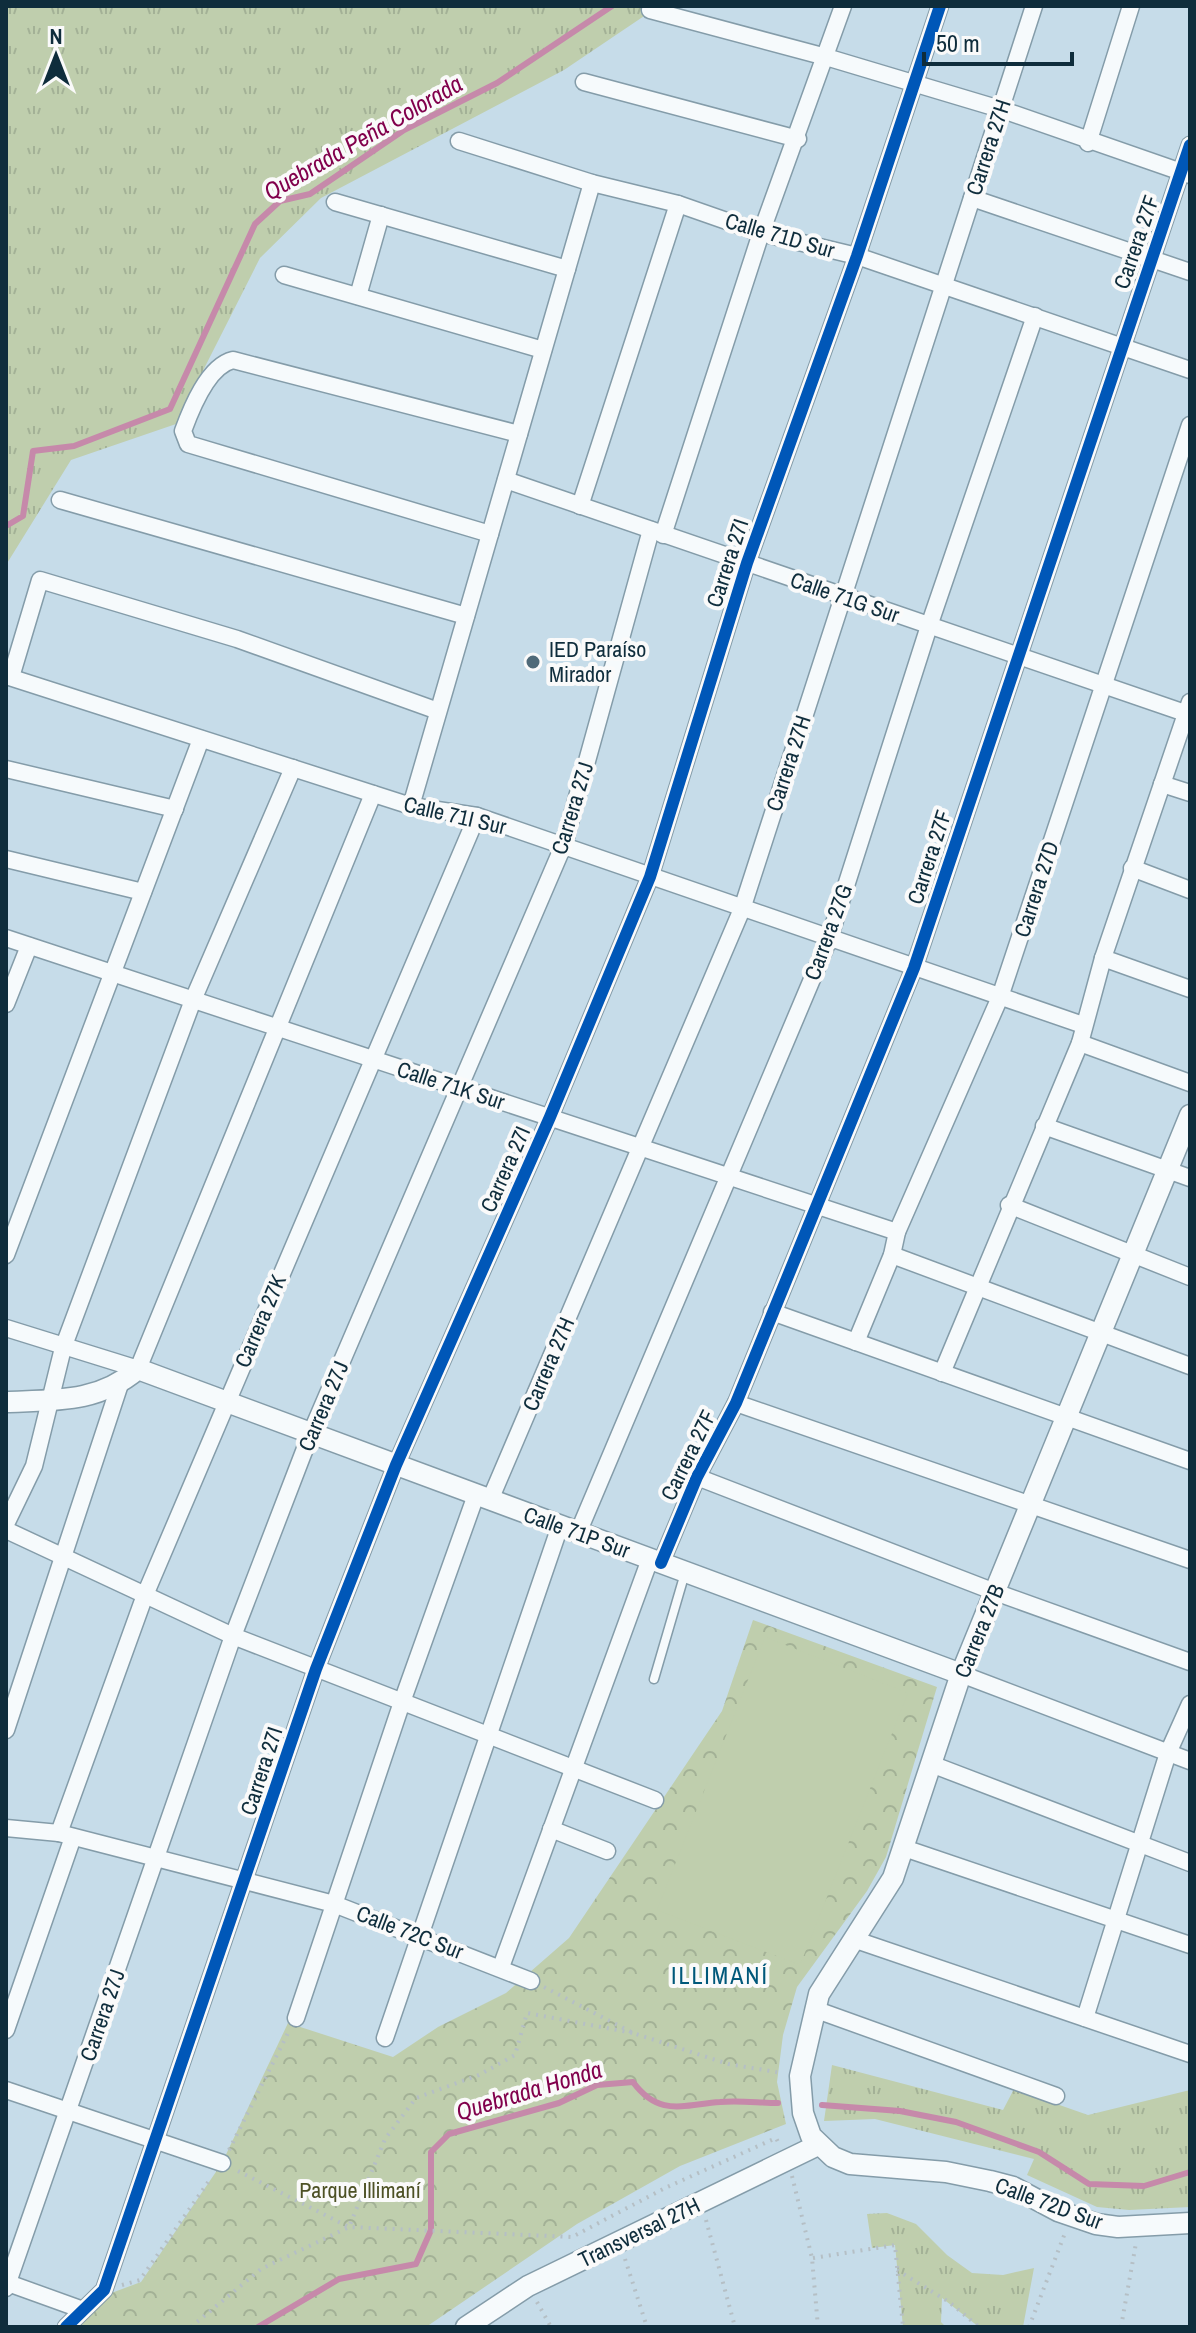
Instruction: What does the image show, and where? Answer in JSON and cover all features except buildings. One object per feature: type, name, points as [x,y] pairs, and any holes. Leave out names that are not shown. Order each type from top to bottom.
[{"type":"street","name":"Carrera 27J","points":[[7,2286],[233,1636],[311,1433],[462,1088],[564,844],[657,532],[843,6]]},
{"type":"street","name":"Carrera 27I","points":[[66,2327],[104,2290],[316,1669],[396,1465],[550,1117],[650,877],[747,563],[857,256],[940,6]]},
{"type":"street","name":"Carrera 27H","points":[[296,2018],[402,1702],[483,1497],[742,909],[841,595],[1034,6]]},
{"type":"street","points":[[1088,143],[1131,6]]},
{"type":"street","points":[[650,10],[826,57],[1000,109],[1088,143],[1186,174]]},
{"type":"street","points":[[584,82],[798,139]]},
{"type":"street","name":"Calle 71D Sur","points":[[459,141],[592,183],[678,204],[761,233],[857,256],[1190,370]]},
{"type":"street","name":"Carrera 27F","points":[[501,1967],[573,1768],[656,1561],[736,1403],[814,1205],[914,968],[1150,259],[1186,174],[1190,145]]},
{"type":"street","points":[[411,806],[592,183]]},
{"type":"street","points":[[972,198],[1190,272]]},
{"type":"street","points":[[335,202],[567,269]]},
{"type":"street","points":[[580,506],[678,204]]},
{"type":"street","points":[[358,296],[381,215]]},
{"type":"street","points":[[284,275],[543,350]]},
{"type":"street","name":"Carrera 27G","points":[[385,2038],[487,1735],[569,1529],[829,939],[929,626],[1035,316]]},
{"type":"street","points":[[490,534],[188,444],[183,431],[196,401],[222,365],[233,360],[519,434]]},
{"type":"street","name":"Carrera 27D","points":[[856,1342],[892,1255],[897,1232],[1000,997],[1190,425]]},
{"type":"street","name":"Calle 71G Sur","points":[[506,480],[1016,657],[1188,708]]},
{"type":"street","points":[[60,500],[466,616]]},
{"type":"street","points":[[8,676],[40,580],[237,639],[438,711]]},
{"type":"street","name":"Calle 71I Sur","points":[[8,676],[411,806],[477,816],[564,844],[650,877],[1083,1025]]},
{"type":"street","points":[[942,1373],[1009,1205],[1080,1043],[1132,868],[1188,708]]},
{"type":"street","points":[[6,1255],[115,974],[201,739]]},
{"type":"street","points":[[293,768],[193,1000],[63,1348],[34,1466],[6,1527],[233,1636],[655,1800]]},
{"type":"street","points":[[6,769],[175,809]]},
{"type":"street","points":[[1162,784],[1190,793]]},
{"type":"street","points":[[6,1402],[96,1395],[120,1384],[138,1369],[373,794]]},
{"type":"street","name":"Carrera 27K","points":[[6,2030],[145,1595],[371,1058],[477,816]]},
{"type":"street","points":[[6,859],[143,892]]},
{"type":"street","points":[[1132,868],[1190,890]]},
{"type":"street","name":"Calle 71K Sur","points":[[6,938],[897,1232]]},
{"type":"street","points":[[6,1004],[29,946]]},
{"type":"street","points":[[1103,958],[1190,989]]},
{"type":"street","points":[[1080,1043],[1190,1083]]},
{"type":"street","name":"Carrera 27B","points":[[818,2145],[803,2113],[800,2076],[814,2009],[829,1974],[886,1893],[904,1848],[961,1674],[1190,1115]]},
{"type":"street","points":[[1044,1126],[1190,1178]]},
{"type":"street","points":[[1009,1205],[1190,1277]]},
{"type":"street","points":[[892,1255],[1190,1366]]},
{"type":"street","points":[[772,1312],[1190,1461]]},
{"type":"street","name":"Calle 71P Sur","points":[[6,1328],[138,1369],[1190,1761]]},
{"type":"street","points":[[6,1730],[120,1384]]},
{"type":"street","points":[[736,1403],[1190,1560]]},
{"type":"street","points":[[697,1477],[995,1592],[1190,1662]]},
{"type":"street","points":[[1085,2018],[1168,1753],[1190,1704]]},
{"type":"street","points":[[931,1764],[1190,1863]]},
{"type":"street","name":"Calle 72C Sur","points":[[6,1828],[66,1835],[334,1904],[531,1981]]},
{"type":"street","points":[[551,1829],[607,1851]]},
{"type":"street","points":[[904,1848],[1190,1945]]},
{"type":"street","points":[[853,1939],[1190,2054]]},
{"type":"street","points":[[814,2009],[1056,2096]]},
{"type":"street","points":[[6,2090],[222,2163]]},
{"type":"street","name":"Transversal 27H","points":[[466,2327],[528,2286],[818,2145]]},
{"type":"street","name":"Calle 72D Sur","points":[[818,2145],[850,2164],[946,2172],[1013,2187],[1072,2216],[1096,2224],[1138,2227],[1190,2223]]},
{"type":"street","points":[[7,2286],[83,2310]]},
{"type":"lane","points":[[654,1679],[685,1572]]},
{"type":"path","points":[[531,1981],[633,2033]]},
{"type":"path","points":[[191,2327],[261,2269],[349,2227],[385,2139],[416,2098],[479,2075],[515,2055],[527,2013],[633,2033],[728,2064],[800,2076]]},
{"type":"path","points":[[222,2163],[349,2227],[572,2237],[665,2188],[776,2138],[789,2160],[812,2258],[818,2327]]},
{"type":"path","points":[[701,2202],[735,2327]]},
{"type":"path","points":[[1029,2327],[1072,2216]]},
{"type":"path","points":[[1121,2327],[1138,2227]]},
{"type":"path","points":[[619,2242],[647,2327]]},
{"type":"path","points":[[812,2258],[895,2245],[903,2327]]},
{"type":"path","points":[[897,2270],[949,2302],[979,2327]]},
{"type":"path","points":[[528,2286],[551,2327]]},
{"type":"green space","points":[[6,6],[659,6],[564,70],[321,198],[260,258],[176,424],[71,460],[6,565]]},
{"type":"green space","name":"Parque Illimaní","points":[[753,1620],[937,1687],[886,1857],[867,1891],[797,1987],[783,2035],[777,2082],[786,2124],[680,2166],[577,2224],[426,2327],[72,2327],[106,2295],[141,2282],[222,2163],[288,2023],[393,2057],[438,2027],[506,1993],[569,1938],[722,1711]]},
{"type":"green space","points":[[765,1637],[908,1693],[800,1965],[657,1910]]},
{"type":"green space","points":[[832,2065],[1003,2110],[1014,2089],[1088,2115],[1190,2090],[1190,2207],[1129,2210],[1097,2207],[1027,2175],[1034,2159],[875,2119],[824,2121]]},
{"type":"green space","points":[[887,2213],[916,2224],[947,2255],[972,2273],[1003,2275],[1034,2268],[1023,2327],[979,2327],[942,2298],[941,2322],[946,2327],[903,2327],[895,2245],[872,2248],[867,2214]]},
{"type":"waterway","name":"Quebrada Peña Colorada","points":[[6,526],[23,516],[33,451],[74,446],[170,409],[255,224],[280,201],[310,194],[404,130],[497,83],[612,6]]},
{"type":"waterway","name":"Quebrada Honda","points":[[258,2327],[339,2279],[416,2264],[431,2230],[431,2152],[449,2134],[559,2103],[597,2085],[633,2082],[652,2100],[672,2106],[727,2101],[778,2103]]},
{"type":"waterway","name":"Quebrada Honda","points":[[822,2105],[900,2111],[956,2122],[1039,2152],[1089,2184],[1144,2186],[1190,2172]]},
{"type":"cycle path","points":[[66,2327],[104,2290],[316,1669],[396,1465],[550,1117],[650,877],[747,563],[857,256],[940,6]]},
{"type":"cycle path","points":[[661,1563],[697,1477],[736,1403],[914,968],[1190,145]]},
{"type":"place","name":"IED Paraíso Mirador","points":[[533,662]]},
{"type":"district","name":"ILLIMANÍ","points":[[720,1976]]}]
